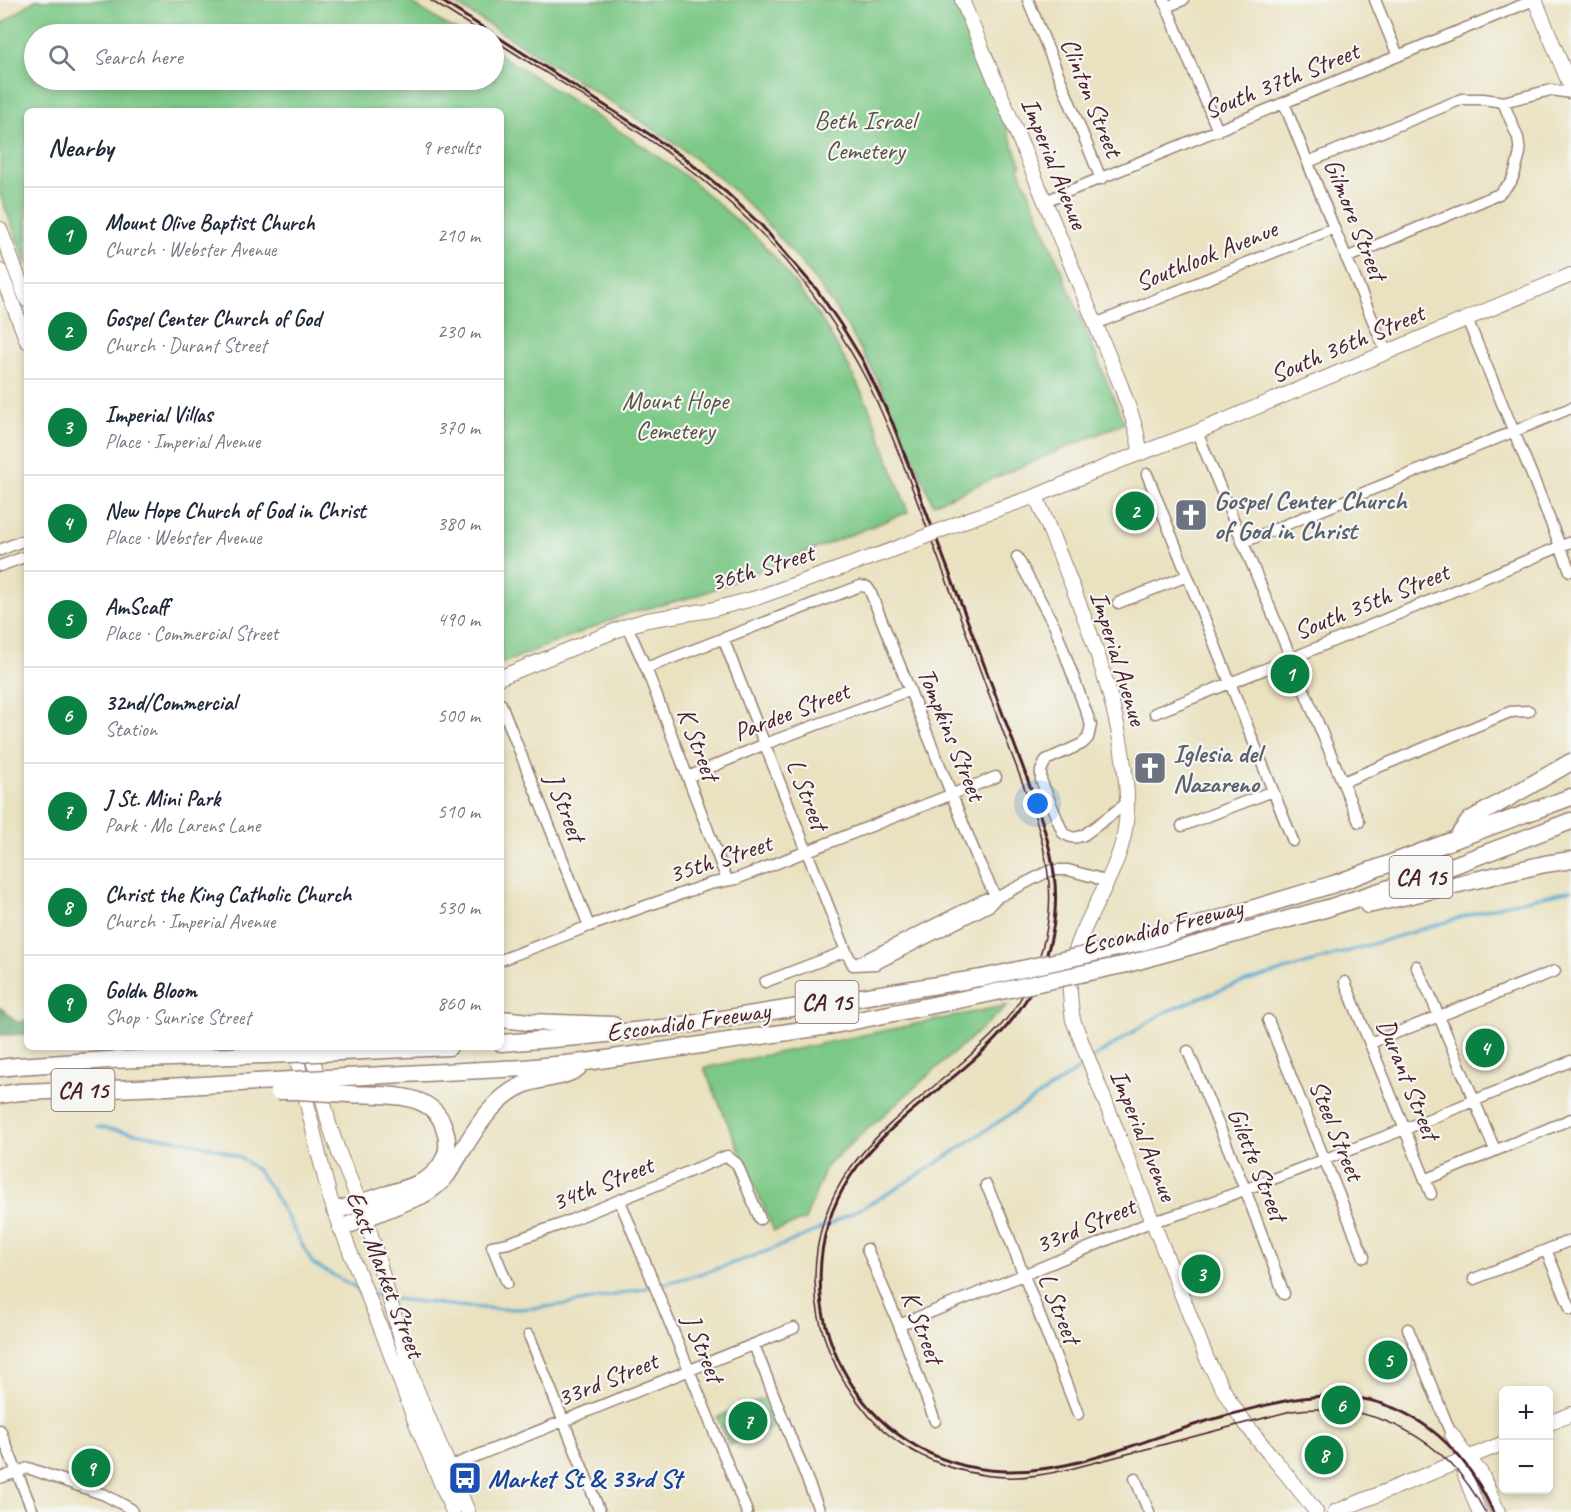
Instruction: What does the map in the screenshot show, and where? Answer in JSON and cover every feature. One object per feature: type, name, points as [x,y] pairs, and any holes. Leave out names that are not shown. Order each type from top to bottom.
[{"type":"highway","points":[[1455,840],[1470,820],[1571,762]]},
{"type":"highway","name":"Escondido Freeway","points":[[504,1043],[671,1027],[982,978],[1139,943],[1334,884],[1571,796]]},
{"type":"highway","name":"Escondido Freeway","points":[[348,1086],[586,1062],[829,1026],[1127,964],[1328,908],[1420,878],[1571,821]]},
{"type":"highway","points":[[1328,908],[1365,906],[1571,860]]},
{"type":"highway","points":[[504,1019],[671,1027]]},
{"type":"highway","points":[[109,1060],[129,1051],[145,1050]]},
{"type":"highway","name":"CA 15","points":[[0,1068],[109,1060],[384,1050]]},
{"type":"highway","points":[[335,1210],[363,1211],[423,1195],[440,1184],[489,1110],[502,1096],[522,1085],[570,1074],[586,1062]]},
{"type":"highway","name":"CA 15","points":[[0,1095],[20,1092],[167,1087],[186,1097],[276,1086],[297,1091],[348,1086]]},
{"type":"highway","points":[[341,1228],[363,1211],[424,1181],[437,1171],[444,1159],[448,1139],[445,1128],[435,1111],[417,1100],[348,1086]]},
{"type":"main road","name":"Imperial Avenue","points":[[962,0],[1135,422],[1140,453]]},
{"type":"main road","points":[[1534,0],[1571,88]]},
{"type":"main road","points":[[0,229],[24,292]]},
{"type":"main road","name":"South 36th Street","points":[[1140,453],[1197,432],[1571,275]]},
{"type":"main road","points":[[1,279],[24,334]]},
{"type":"main road","points":[[1036,496],[1140,453]]},
{"type":"main road","name":"Imperial Avenue","points":[[1036,496],[1106,679],[1127,779],[1124,835],[1116,861],[1083,933],[1073,962],[1070,980],[1073,1020],[1207,1359],[1224,1392],[1243,1420],[1316,1512]]},
{"type":"main road","name":"36th Street","points":[[504,675],[646,620],[710,610],[756,598],[1036,496]]},
{"type":"main road","name":"East Market Street","points":[[295,1050],[328,1190],[341,1228],[415,1421],[468,1512]]},
{"type":"main road","name":"East Market Street","points":[[311,1050],[329,1124],[363,1211],[414,1383],[443,1469],[453,1512]]},
{"type":"main road","points":[[1553,1422],[1571,1414]]},
{"type":"main road","points":[[1452,1434],[1465,1460],[1479,1512]]},
{"type":"main road","points":[[1335,1512],[1499,1445]]},
{"type":"main road","points":[[1465,1460],[1481,1473],[1498,1512]]},
{"type":"street","name":"Clinton Street","points":[[1028,0],[1101,178]]},
{"type":"street","points":[[1183,0],[1165,3],[1218,130]]},
{"type":"street","points":[[1375,0],[1398,56]]},
{"type":"street","name":"South 37th Street","points":[[1046,201],[1534,0]]},
{"type":"street","points":[[1308,162],[1462,99],[1503,102],[1551,90],[1571,93]]},
{"type":"street","points":[[1346,258],[1499,194],[1511,182],[1520,153],[1518,138],[1503,102]]},
{"type":"street","name":"Gilmore Street","points":[[1284,103],[1386,352]]},
{"type":"street","name":"Southlook Avenue","points":[[1095,324],[1334,228]]},
{"type":"street","points":[[1,279],[18,276]]},
{"type":"street","points":[[1467,319],[1514,432],[1566,545],[1570,572]]},
{"type":"street","points":[[1242,542],[1571,408]]},
{"type":"street","points":[[1197,432],[1359,822]]},
{"type":"street","points":[[1147,474],[1293,841]]},
{"type":"street","points":[[0,550],[24,540]]},
{"type":"street","name":"South 35th Street","points":[[1155,713],[1566,545]]},
{"type":"street","points":[[0,566],[24,557]]},
{"type":"street","points":[[1017,557],[1055,627],[1091,725],[1088,738],[1082,744],[1046,760],[1041,771],[1041,780],[1063,833],[1077,838],[1084,835],[1127,803]]},
{"type":"street","points":[[1118,603],[1187,576]]},
{"type":"street","name":"36th Street","points":[[646,668],[860,586],[867,587]]},
{"type":"street","name":"Tompkins Street","points":[[867,587],[977,858],[996,898]]},
{"type":"street","name":"K Street","points":[[627,626],[646,668],[727,880]]},
{"type":"street","name":"L Street","points":[[723,638],[806,852],[853,965],[876,964],[989,906],[996,898]]},
{"type":"street","name":"Pardee Street","points":[[688,777],[765,744],[910,690]]},
{"type":"street","points":[[1343,782],[1510,712],[1529,711]]},
{"type":"street","name":"J Street","points":[[504,712],[589,926]]},
{"type":"street","name":"35th Street","points":[[504,959],[709,884],[736,879],[996,777]]},
{"type":"street","points":[[1182,826],[1273,792]]},
{"type":"street","points":[[996,898],[1054,870],[1068,870],[1107,883]]},
{"type":"street","points":[[765,982],[846,951]]},
{"type":"street","points":[[1416,966],[1495,1150]]},
{"type":"street","points":[[1370,1043],[1555,971]]},
{"type":"street","name":"Durant Street","points":[[1345,982],[1431,1194]]},
{"type":"street","name":"Steel Street","points":[[1268,1020],[1364,1257]]},
{"type":"street","name":"Gilette Street","points":[[1188,1051],[1245,1189],[1284,1294]]},
{"type":"street","name":"33rd Street","points":[[899,1325],[1153,1221],[1405,1129],[1571,1061]]},
{"type":"street","points":[[1425,1180],[1571,1119]]},
{"type":"street","name":"34th Street","points":[[507,1283],[492,1246],[508,1243],[559,1225],[728,1156],[737,1164],[760,1219]]},
{"type":"street","name":"L Street","points":[[986,1185],[1000,1214],[1078,1414]]},
{"type":"street","name":"J Street","points":[[620,1201],[747,1512]]},
{"type":"street","points":[[1474,1280],[1571,1240]]},
{"type":"street","name":"K Street","points":[[867,1249],[899,1325],[935,1422]]},
{"type":"street","points":[[1546,1250],[1571,1310]]},
{"type":"street","name":"33rd Street","points":[[443,1469],[794,1328]]},
{"type":"street","points":[[1408,1329],[1452,1434]]},
{"type":"street","points":[[529,1335],[600,1512]]},
{"type":"street","points":[[754,1345],[820,1512]]},
{"type":"street","points":[[0,1430],[33,1512]]},
{"type":"street","points":[[0,1478],[28,1468],[105,1496],[131,1510]]},
{"type":"street","points":[[1135,1478],[1149,1512]]},
{"type":"green space","name":"Mount Hope Cemetery","points":[[35,0],[408,0],[445,24],[24,24],[24,90],[504,90],[504,57],[643,146],[691,180],[757,238],[777,260],[821,319],[849,367],[872,414],[908,512],[696,596],[629,613],[504,663],[504,108],[24,108],[24,257],[0,194],[0,25]]},
{"type":"green space","name":"Beth Israel Cemetery","points":[[449,0],[954,0],[1021,164],[1019,168],[1124,423],[933,504],[900,427],[863,353],[833,305],[796,257],[768,226],[725,183],[678,146],[504,35],[504,24],[487,24]]},
{"type":"green space","points":[[1008,1005],[827,1165],[805,1220],[774,1231],[704,1068]]},
{"type":"green space","points":[[0,1007],[18,1023],[24,1021],[24,1034],[0,1035]]},
{"type":"green space","points":[[767,1397],[779,1425],[729,1445],[717,1417]]},
{"type":"waterway","points":[[1092,1059],[1165,1012],[1225,988],[1503,905],[1571,890]]},
{"type":"waterway","points":[[395,1299],[490,1308],[519,1309],[551,1306],[598,1299],[737,1262],[806,1235],[873,1202],[916,1177],[1087,1063]]},
{"type":"waterway","points":[[97,1127],[190,1142],[241,1158],[258,1171],[272,1191],[313,1264],[362,1291]]},
{"type":"waterway","points":[[371,1294],[385,1297]]},
{"type":"tram line","points":[[430,0],[468,24]]},
{"type":"tram line","points":[[504,46],[598,105],[699,176],[775,248],[832,321],[867,381],[897,448],[1040,834],[1049,878],[1048,919],[1038,962],[1022,997],[988,1039],[905,1110],[859,1157],[841,1182],[827,1211],[818,1244],[816,1300],[830,1353],[857,1401],[869,1416],[898,1441],[931,1460],[968,1472],[1006,1477],[1022,1477],[1070,1469],[1291,1411],[1321,1409],[1351,1412],[1378,1419],[1404,1430],[1429,1445],[1450,1463],[1469,1486],[1485,1512]]},
{"type":"railway","points":[[440,0],[478,24]]},
{"type":"railway","points":[[504,41],[683,157],[727,193],[762,226],[817,290],[863,361],[893,424],[1044,827],[1054,874],[1056,898],[1054,922],[1040,973],[1023,1005],[1001,1033],[976,1057],[896,1124],[871,1149],[850,1177],[828,1225],[820,1274],[826,1323],[843,1369],[871,1409],[908,1441],[953,1463],[1005,1471],[1033,1470],[1088,1460],[1221,1417],[1300,1398],[1327,1396],[1355,1398],[1382,1404],[1428,1427],[1448,1444],[1465,1464],[1493,1512]]},
{"type":"place","name":"Gospel Center Church of God","points":[[1135,511]]},
{"type":"place","name":"Gospel Center Church of God in Christ","points":[[1191,515]]},
{"type":"place","name":"Mount Olive Baptist Church","points":[[1290,674]]},
{"type":"place","name":"Iglesia del Nazareno","points":[[1150,768]]},
{"type":"place","name":"New Hope Church of God in Christ","points":[[1485,1048]]},
{"type":"place","name":"Imperial Villas","points":[[1201,1274]]},
{"type":"place","name":"AmScaff","points":[[1388,1360]]},
{"type":"place","name":"32nd/Commercial","points":[[1341,1405]]},
{"type":"place","name":"J St. Mini Park","points":[[748,1421]]},
{"type":"place","name":"Christ the King Catholic Church","points":[[1324,1455]]},
{"type":"place","name":"Goldn Bloom","points":[[91,1468]]},
{"type":"place","name":"Market St & 33rd St","points":[[465,1478]]}]
